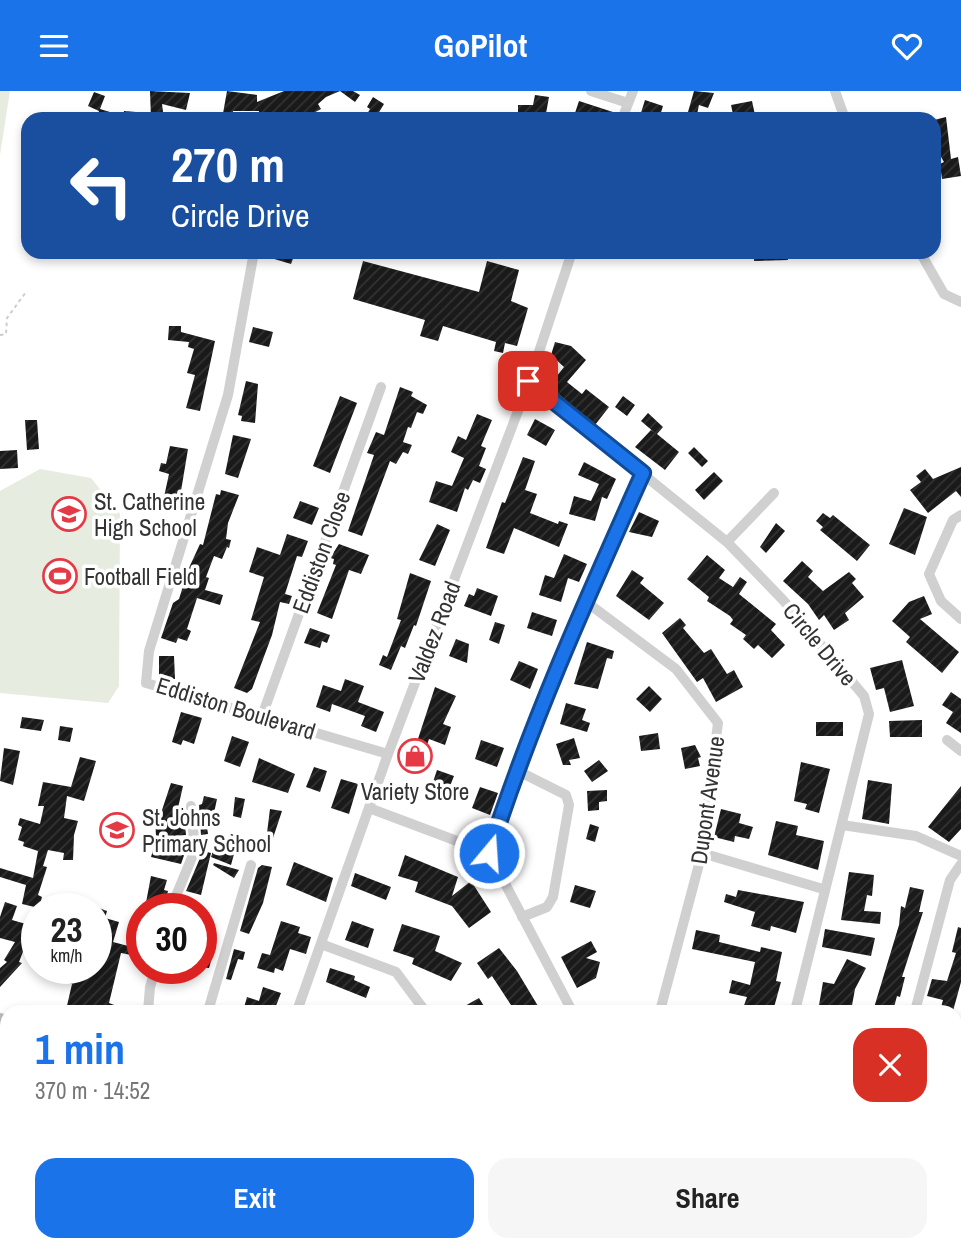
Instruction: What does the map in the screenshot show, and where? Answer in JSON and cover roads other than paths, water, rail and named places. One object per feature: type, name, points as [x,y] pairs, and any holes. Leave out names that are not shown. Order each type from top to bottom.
[{"type":"street","points":[[591,91],[628,103]]},
{"type":"street","points":[[625,112],[633,91]]},
{"type":"street","points":[[835,91],[842,112]]},
{"type":"street","name":"Eddiston Boulevard","points":[[253,259],[228,394],[149,651],[146,683],[388,754]]},
{"type":"street","name":"Valdez Road","points":[[299,1005],[388,754],[528,381],[570,259]]},
{"type":"street","points":[[924,259],[944,294],[961,302]]},
{"type":"street","name":"Circle Drive","points":[[528,381],[727,542],[783,600],[864,696],[869,714],[842,825],[823,889],[796,1005]]},
{"type":"street","name":"Eddiston Close","points":[[262,716],[381,387]]},
{"type":"street","points":[[489,853],[516,770],[585,601],[643,473]]},
{"type":"street","points":[[727,542],[774,493]]},
{"type":"street","points":[[961,515],[953,520],[929,574],[941,601],[961,619]]},
{"type":"street","name":"Dupont Avenue","points":[[585,601],[676,669],[718,723],[702,853],[662,1005]]},
{"type":"street","points":[[947,740],[961,751]]},
{"type":"street","points":[[516,770],[566,795],[569,805],[553,897],[547,907],[522,916]]},
{"type":"street","points":[[177,893],[195,850],[191,806]]},
{"type":"street","points":[[369,808],[489,853],[569,1005]]},
{"type":"street","points":[[842,825],[916,836],[961,856]]},
{"type":"street","points":[[702,853],[823,889]]},
{"type":"street","points":[[917,1005],[950,880],[961,864]]},
{"type":"street","points":[[210,1005],[251,865]]},
{"type":"street","points":[[321,944],[396,972],[421,1005]]},
{"type":"street","points":[[148,1005],[151,984]]},
{"type":"place","name":"St. Catherine High School","points":[[69,514]]},
{"type":"place","name":"Football Field","points":[[60,576]]},
{"type":"place","name":"Variety Store","points":[[415,756]]},
{"type":"place","name":"St. Johns Primary School","points":[[117,830]]}]
